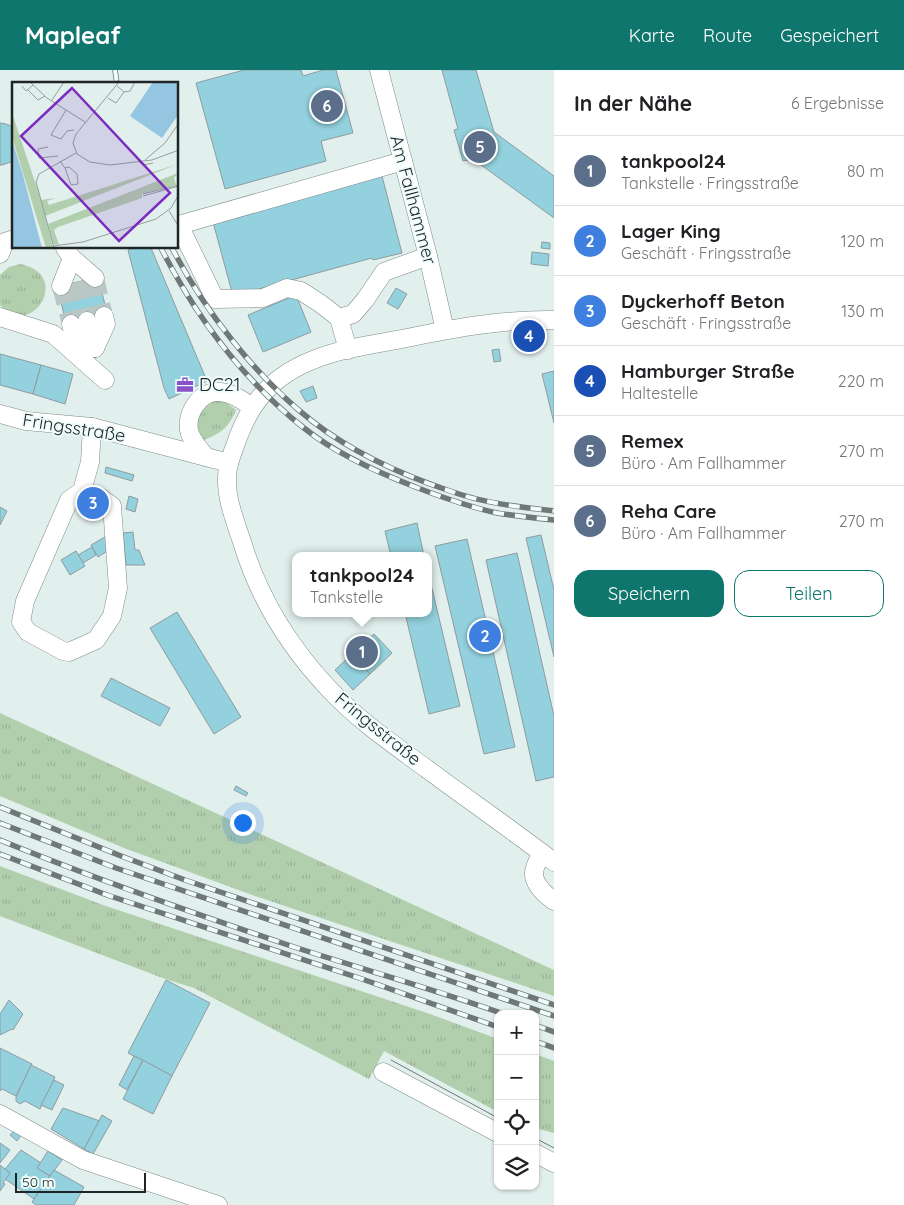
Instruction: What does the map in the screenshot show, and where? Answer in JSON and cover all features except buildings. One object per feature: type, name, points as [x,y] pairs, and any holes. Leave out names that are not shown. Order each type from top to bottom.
[{"type":"street","name":"Am Fallhammer","points":[[379,70],[446,330]]},
{"type":"street","points":[[348,350],[339,318],[301,291],[287,288],[263,298],[215,299],[179,225],[403,161]]},
{"type":"street","points":[[0,254],[5,242],[12,240]]},
{"type":"street","points":[[69,253],[94,278]]},
{"type":"street","points":[[69,253],[69,284]]},
{"type":"street","points":[[339,318],[353,314],[384,272],[428,256]]},
{"type":"street","points":[[79,323],[95,348],[106,324],[104,316]]},
{"type":"street","points":[[0,317],[53,334],[105,380]]},
{"type":"street","points":[[229,463],[243,422],[252,407],[272,385],[292,370],[312,360],[348,350],[446,330],[486,324],[554,320]]},
{"type":"street","points":[[206,457],[192,439],[188,423],[190,414],[201,398],[217,392],[227,393],[238,397],[252,407]]},
{"type":"street","name":"Fringsstraße","points":[[0,414],[26,421],[92,427],[229,463],[227,477],[228,492],[233,516],[248,561],[261,593],[288,639],[302,657],[329,690],[374,731],[548,857]]},
{"type":"street","points":[[82,491],[100,498],[112,506],[118,588],[112,616],[96,640],[69,652],[28,632],[21,622],[25,601],[69,500],[82,491],[90,462],[92,427]]},
{"type":"street","points":[[548,857],[535,868],[535,881],[546,896],[554,901]]},
{"type":"street","points":[[383,1072],[494,1131]]},
{"type":"street","points":[[0,1114],[82,1160],[218,1205]]},
{"type":"street","points":[[539,1155],[554,1163]]},
{"type":"green space","points":[[20,264],[36,270],[44,280],[45,291],[42,302],[34,310],[24,315],[12,314],[0,305],[0,275],[9,267]]},
{"type":"green space","points":[[213,400],[224,401],[236,410],[230,422],[223,430],[202,441],[197,434],[198,414],[203,406]]},
{"type":"green space","points":[[0,713],[554,970],[554,996],[255,896],[124,848],[0,796]]},
{"type":"green space","points":[[0,866],[103,905],[430,1014],[494,1038],[494,1110],[384,1051],[369,1079],[194,988],[165,979],[0,916]]},
{"type":"green space","points":[[539,1055],[554,1061],[554,1133],[539,1129]]},
{"type":"tunnel","points":[[95,278],[104,316]]},
{"type":"tunnel","points":[[77,282],[87,321]]},
{"type":"tunnel","points":[[61,286],[71,324]]},
{"type":"tram line","points":[[391,1060],[494,1116]]},
{"type":"tram line","points":[[539,1140],[554,1148]]},
{"type":"railway","points":[[115,70],[117,82]]},
{"type":"railway","points":[[162,249],[189,298],[222,346],[260,389],[281,409],[316,437],[373,469],[447,499],[497,513],[554,520]]},
{"type":"railway","points":[[173,249],[200,295],[233,341],[271,384],[327,432],[378,462],[450,491],[488,502],[554,511]]},
{"type":"railway","points":[[0,807],[185,880],[554,1005]]},
{"type":"railway","points":[[0,823],[116,868],[554,1016]]},
{"type":"railway","points":[[0,840],[108,882],[218,921],[494,1011]]},
{"type":"railway","points":[[0,854],[107,895],[362,979],[494,1026]]},
{"type":"railway","points":[[539,1026],[554,1032]]},
{"type":"railway","points":[[539,1042],[554,1048]]},
{"type":"place","name":"Reha Care","points":[[327,106]]},
{"type":"place","name":"Remex","points":[[480,147]]},
{"type":"place","name":"Hamburger Straße","points":[[529,336]]},
{"type":"place","name":"DC21","points":[[185,385]]},
{"type":"place","name":"Dyckerhoff Beton","points":[[93,503]]},
{"type":"place","name":"Lager King","points":[[485,636]]},
{"type":"place","name":"tankpool24","points":[[362,652]]}]
